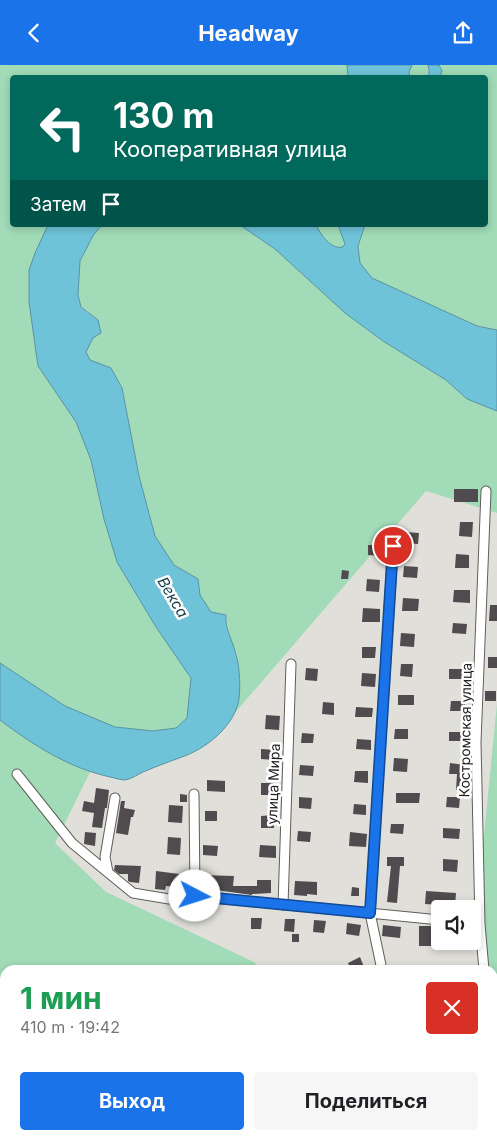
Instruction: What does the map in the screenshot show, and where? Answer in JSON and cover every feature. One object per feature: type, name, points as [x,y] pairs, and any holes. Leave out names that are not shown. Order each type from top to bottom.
[{"type":"street","name":"Костромская улица","points":[[476,900],[476,742],[486,491]]},
{"type":"street","points":[[381,965],[370,913],[393,546]]},
{"type":"street","name":"улица Мира","points":[[283,905],[291,664]]},
{"type":"street","points":[[17,774],[72,843],[133,893],[169,899],[195,896],[431,919]]},
{"type":"street","points":[[194,794],[195,896]]},
{"type":"street","points":[[108,872],[105,857],[114,798]]},
{"type":"street","name":"Костромская улица","points":[[481,950],[483,965]]},
{"type":"green space","points":[[0,65],[347,65],[348,75],[10,75],[10,227],[47,227],[29,270],[29,302],[38,366],[76,422],[91,460],[104,519],[117,562],[156,627],[192,678],[187,718],[176,728],[153,731],[115,727],[65,706],[0,663]]},
{"type":"green space","points":[[412,65],[428,65],[429,75],[410,75]]},
{"type":"green space","points":[[439,65],[497,65],[497,330],[477,326],[372,278],[360,264],[358,246],[364,227],[488,227],[488,75],[441,75],[442,71]]},
{"type":"green space","points":[[100,227],[243,227],[275,249],[345,313],[383,341],[446,380],[467,399],[497,411],[497,513],[426,491],[233,715],[238,703],[239,682],[237,655],[230,639],[226,615],[211,612],[200,595],[198,579],[174,565],[155,536],[139,476],[122,388],[99,364],[90,360],[86,352],[93,338],[98,320],[81,306],[78,295],[80,262],[94,234]]},
{"type":"green space","points":[[317,227],[339,227],[344,239],[344,248],[335,247],[324,237]]},
{"type":"green space","points":[[497,704],[497,965],[487,965],[481,865]]},
{"type":"green space","points":[[0,720],[43,749],[90,772],[55,843],[106,892],[257,965],[0,965]]},
{"type":"water","points":[[347,65],[412,65],[410,75],[348,75]]},
{"type":"water","points":[[428,65],[439,65],[442,71],[441,75],[429,75]]},
{"type":"water","name":"Векса","points":[[47,227],[100,227],[94,234],[80,261],[78,295],[81,307],[98,320],[101,333],[93,338],[86,352],[90,360],[111,368],[122,388],[139,476],[155,536],[174,565],[198,579],[200,595],[211,612],[226,615],[227,626],[238,666],[240,687],[238,704],[230,722],[223,730],[199,749],[125,780],[95,773],[66,762],[38,747],[0,720],[0,663],[65,706],[115,727],[153,731],[176,728],[187,718],[191,678],[156,627],[117,562],[104,519],[91,460],[76,422],[38,366],[29,302],[29,270]]},
{"type":"water","points":[[243,227],[317,227],[327,241],[334,246],[343,247],[345,244],[339,227],[364,227],[358,246],[360,263],[372,278],[477,326],[497,330],[497,411],[467,399],[446,380],[383,341],[345,313],[275,249]]},
{"type":"building","points":[[454,489],[478,489],[478,502],[454,502]]},
{"type":"building","points":[[460,522],[473,522],[472,537],[459,536]]},
{"type":"building","points":[[405,532],[419,533],[418,544],[404,543]]},
{"type":"building","points":[[368,545],[382,545],[382,556],[368,555]]},
{"type":"building","points":[[456,554],[469,555],[469,568],[455,568]]},
{"type":"building","points":[[404,566],[418,567],[417,578],[403,577]]},
{"type":"building","points":[[342,570],[349,571],[348,579],[341,579]]},
{"type":"building","points":[[367,579],[380,580],[379,592],[366,591]]},
{"type":"building","points":[[454,590],[470,590],[470,603],[453,602]]},
{"type":"building","points":[[403,598],[419,599],[418,611],[402,611]]},
{"type":"building","points":[[490,605],[497,605],[497,621],[489,621]]},
{"type":"building","points":[[363,608],[380,609],[380,622],[362,622]]},
{"type":"building","points":[[453,623],[467,624],[466,634],[452,633]]},
{"type":"building","points":[[401,633],[415,634],[414,647],[400,646]]},
{"type":"building","points":[[362,647],[376,647],[375,658],[362,658]]},
{"type":"building","points":[[488,657],[497,657],[497,668],[488,668]]},
{"type":"building","points":[[401,664],[413,664],[412,677],[400,676]]},
{"type":"building","points":[[306,668],[318,669],[317,681],[305,680]]},
{"type":"building","points":[[449,669],[469,669],[469,679],[449,679]]},
{"type":"building","points":[[362,673],[376,674],[375,687],[361,686]]},
{"type":"building","points":[[485,691],[496,691],[496,701],[485,701]]},
{"type":"building","points":[[398,695],[414,695],[414,705],[398,705]]},
{"type":"building","points":[[451,701],[465,701],[465,711],[450,711]]},
{"type":"building","points":[[323,702],[334,703],[334,715],[322,714]]},
{"type":"building","points":[[356,707],[373,708],[372,717],[355,717]]},
{"type":"building","points":[[266,715],[280,716],[279,730],[265,729]]},
{"type":"building","points":[[395,729],[408,729],[408,739],[394,739]]},
{"type":"building","points":[[449,732],[464,732],[464,741],[449,741]]},
{"type":"building","points":[[302,733],[314,734],[313,743],[301,743]]},
{"type":"building","points":[[357,739],[371,740],[371,750],[356,749]]},
{"type":"building","points":[[261,749],[275,750],[275,760],[261,759]]},
{"type":"building","points":[[394,758],[408,759],[407,772],[393,771]]},
{"type":"building","points":[[450,763],[465,765],[465,791],[456,790],[457,774],[449,774]]},
{"type":"building","points":[[300,765],[314,766],[313,776],[299,775]]},
{"type":"building","points":[[355,771],[368,771],[368,783],[354,782]]},
{"type":"building","points":[[207,780],[225,781],[225,792],[207,791]]},
{"type":"building","points":[[261,783],[274,783],[274,795],[261,795]]},
{"type":"building","points":[[96,788],[109,790],[102,828],[92,827],[94,813],[82,811],[84,801],[94,803]]},
{"type":"building","points":[[396,793],[420,793],[419,803],[396,803]]},
{"type":"building","points":[[180,794],[187,795],[187,802],[180,802]]},
{"type":"building","points":[[299,797],[312,798],[311,809],[299,808]]},
{"type":"building","points":[[447,797],[460,797],[459,808],[446,807]]},
{"type":"building","points":[[121,801],[125,801],[124,808],[135,810],[133,817],[131,817],[128,835],[116,833]]},
{"type":"building","points":[[354,804],[366,805],[366,815],[353,814]]},
{"type":"building","points":[[169,805],[183,806],[182,823],[168,822]]},
{"type":"building","points":[[205,811],[217,811],[217,821],[205,821]]},
{"type":"building","points":[[274,815],[274,828],[261,828],[261,816]]},
{"type":"building","points":[[391,824],[404,824],[403,834],[390,833]]},
{"type":"building","points":[[443,828],[460,829],[459,839],[443,838]]},
{"type":"building","points":[[298,831],[311,832],[310,842],[297,841]]},
{"type":"building","points":[[85,832],[96,833],[95,846],[84,844]]},
{"type":"building","points":[[350,832],[367,834],[366,847],[349,846]]},
{"type":"building","points":[[168,837],[181,838],[180,855],[167,854]]},
{"type":"building","points":[[203,845],[218,846],[217,856],[203,855]]},
{"type":"building","points":[[260,845],[276,846],[276,858],[259,857]]},
{"type":"building","points":[[387,857],[404,857],[404,866],[400,866],[397,903],[387,902],[391,866],[387,866]]},
{"type":"building","points":[[443,859],[458,860],[457,872],[443,871]]},
{"type":"building","points":[[115,865],[141,866],[139,883],[128,881],[128,874],[119,874],[114,870]]},
{"type":"building","points":[[156,871],[179,874],[178,887],[166,886],[165,890],[155,889]]},
{"type":"building","points":[[201,875],[234,876],[233,886],[257,886],[257,880],[271,880],[271,893],[252,895],[201,888]]},
{"type":"building","points":[[295,881],[317,882],[317,895],[294,895]]},
{"type":"building","points":[[352,887],[359,888],[359,896],[351,896]]},
{"type":"building","points":[[426,891],[456,893],[455,900],[431,900],[431,904],[425,904]]},
{"type":"building","points":[[251,918],[262,918],[261,929],[251,929]]},
{"type":"building","points":[[285,919],[295,919],[294,932],[284,931]]},
{"type":"building","points":[[314,920],[326,921],[324,933],[313,932]]},
{"type":"building","points":[[347,923],[361,925],[359,936],[346,934]]},
{"type":"building","points":[[383,925],[401,927],[400,938],[382,936]]},
{"type":"building","points":[[419,926],[431,926],[431,946],[419,946]]},
{"type":"building","points":[[292,934],[299,934],[299,942],[292,942]]},
{"type":"building","points":[[360,957],[363,965],[349,965],[348,963]]},
{"type":"route","points":[[195,896],[370,913],[393,546]]}]
